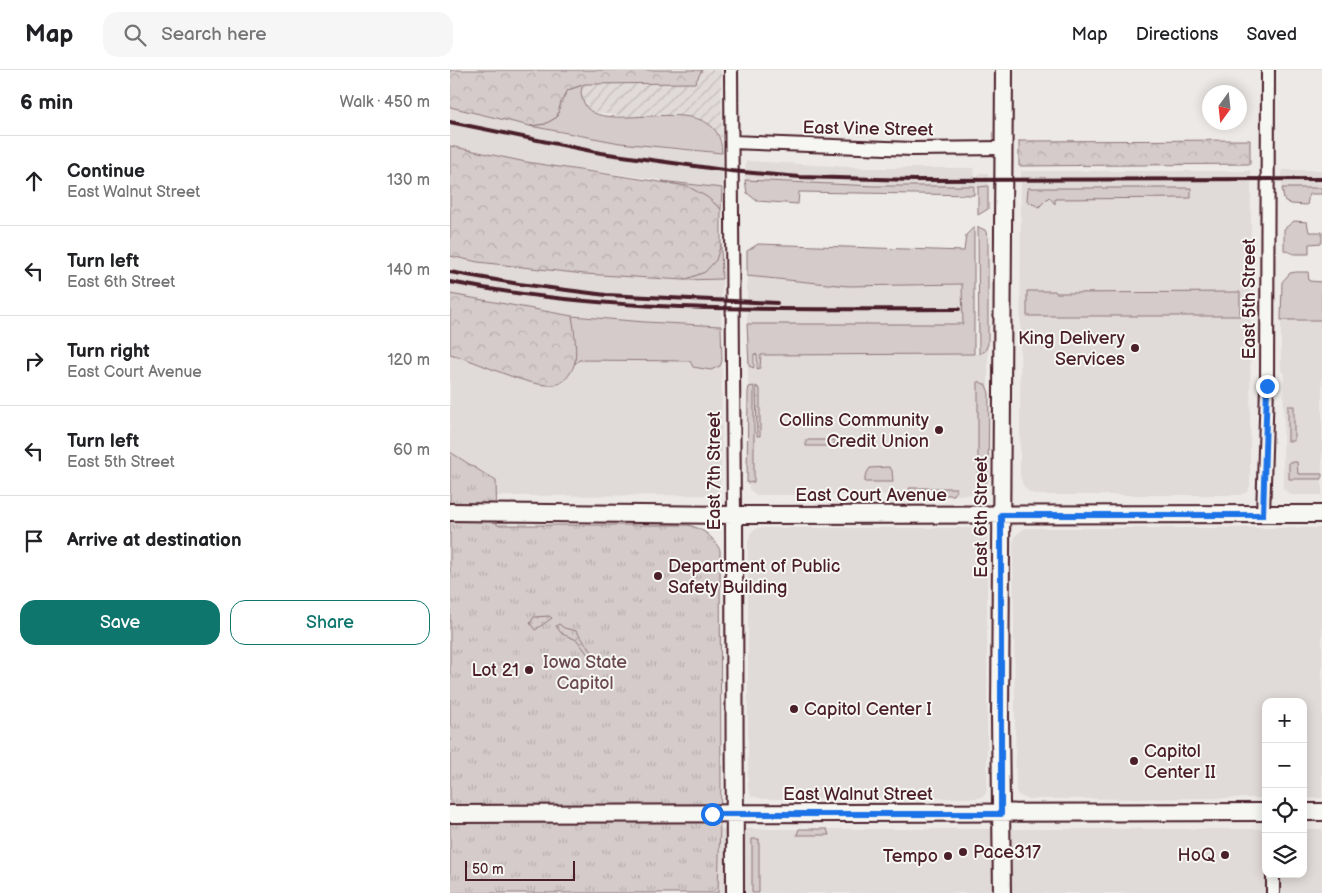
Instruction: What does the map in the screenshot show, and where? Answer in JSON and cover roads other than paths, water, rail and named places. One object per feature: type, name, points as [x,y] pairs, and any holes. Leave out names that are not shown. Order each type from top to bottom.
[{"type":"street","name":"East 7th Street","points":[[731,70],[735,893]]},
{"type":"street","name":"East 6th Street","points":[[1002,893],[1001,515],[1004,70]]},
{"type":"street","name":"East 5th Street","points":[[1263,515],[1267,386],[1268,70]]},
{"type":"street","name":"East Vine Street","points":[[732,142],[912,149],[1004,144]]},
{"type":"street","name":"East Court Avenue","points":[[450,512],[734,515],[1322,514]]},
{"type":"street","name":"East Walnut Street","points":[[450,814],[1262,812]]},
{"type":"street","points":[[1307,812],[1322,812]]},
{"type":"street","points":[[1273,893],[1274,878]]},
{"type":"railway","points":[[450,122],[601,153],[731,171],[800,177],[915,180],[1322,179]]},
{"type":"railway","points":[[450,272],[519,284],[606,295],[777,303]]},
{"type":"railway","points":[[450,282],[513,293],[640,305],[767,309],[959,309]]},
{"type":"place","name":"King Delivery Services","points":[[1135,348]]},
{"type":"place","name":"Collins Community Credit Union","points":[[939,430]]},
{"type":"place","name":"Department of Public Safety Building","points":[[658,576]]},
{"type":"place","name":"Lot 21","points":[[529,670]]},
{"type":"place","name":"Capitol Center I","points":[[794,709]]},
{"type":"place","name":"Capitol Center II","points":[[1134,761]]},
{"type":"place","name":"Pace317","points":[[963,852]]},
{"type":"place","name":"HoQ","points":[[1225,855]]},
{"type":"place","name":"Tempo","points":[[948,856]]},
{"type":"park label","name":"Iowa State Capitol","points":[[585,672]]}]
